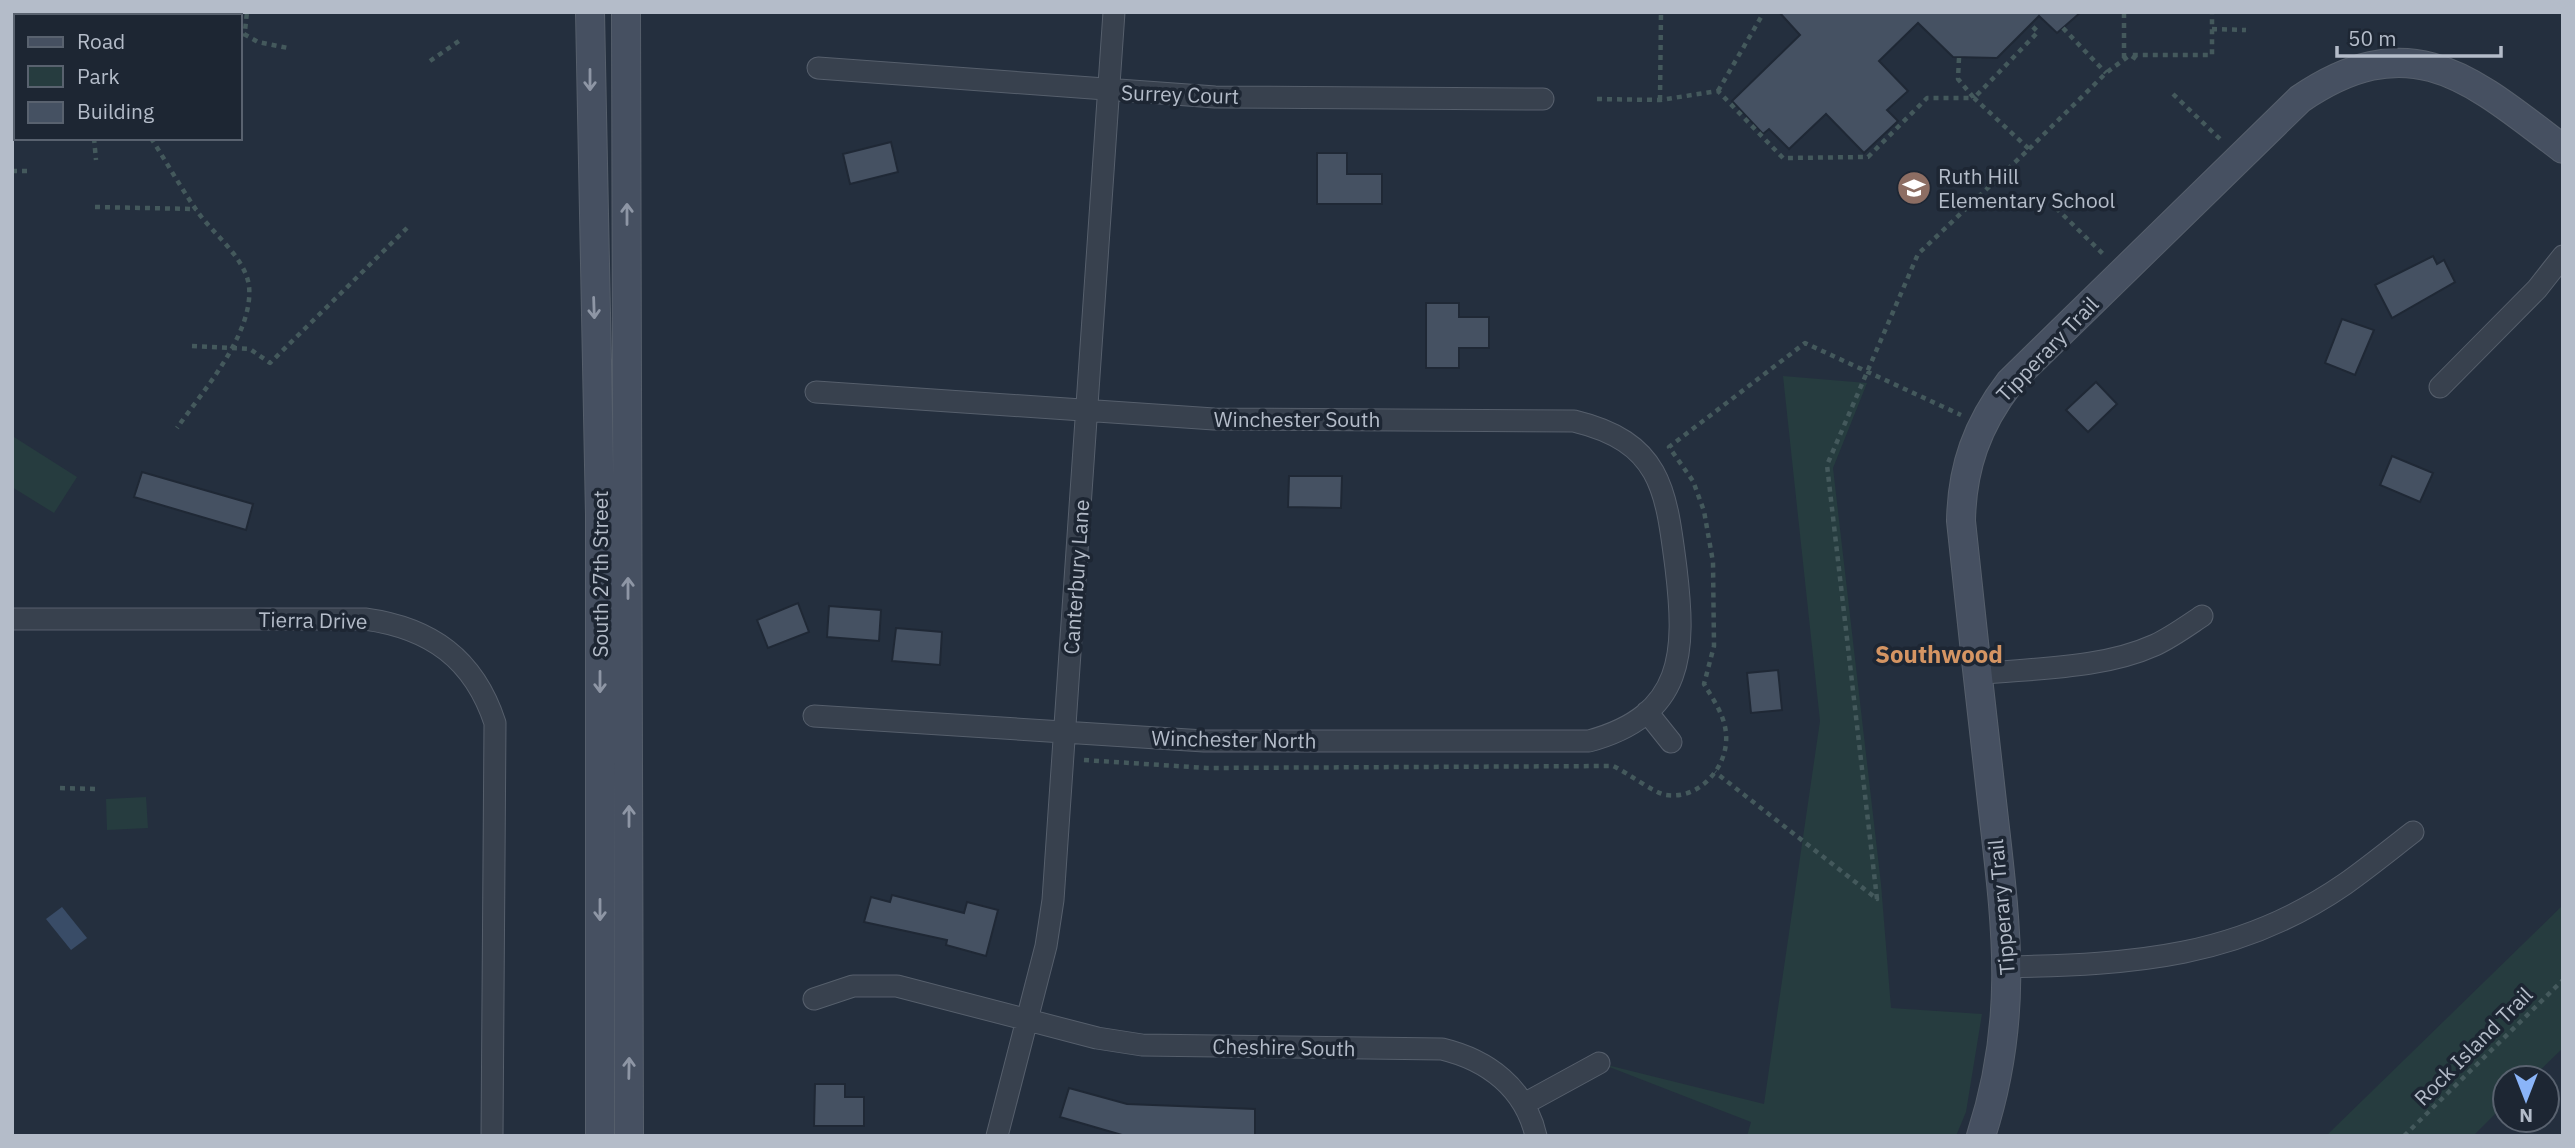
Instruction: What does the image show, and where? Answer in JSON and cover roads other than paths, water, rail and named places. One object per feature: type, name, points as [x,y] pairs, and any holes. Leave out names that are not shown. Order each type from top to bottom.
[{"type":"main road","name":"South 27th Street","points":[[590,12],[600,515],[600,1136]]},
{"type":"main road","name":"South 27th Street","points":[[625,12],[629,1136]]},
{"type":"main road","name":"Tipperary Trail","points":[[1982,1136],[2003,1046],[2008,967],[1961,521],[1961,494],[1977,433],[1993,404],[2010,382],[2300,99],[2349,72],[2383,65],[2439,69],[2485,89],[2563,149]]},
{"type":"street","name":"Canterbury Lane","points":[[997,1136],[1028,1020],[1054,900],[1114,12]]},
{"type":"street","name":"Surrey Court","points":[[818,68],[1215,97],[1543,99]]},
{"type":"street","points":[[2440,387],[2537,289],[2563,256]]},
{"type":"street","name":"Winchester South","points":[[816,391],[1214,419],[1574,421],[1600,427],[1635,449],[1651,467],[1669,509],[1676,575]]},
{"type":"street","name":"Winchester North","points":[[814,716],[1204,741],[1571,742],[1610,735],[1647,712],[1674,674],[1681,648],[1676,575]]},
{"type":"street","points":[[1977,674],[2132,654],[2157,644],[2202,616]]},
{"type":"street","name":"Tierra Drive","points":[[12,620],[365,620],[413,630],[459,660],[477,680],[495,723],[495,1046],[492,1136]]},
{"type":"street","points":[[1647,712],[1671,742]]},
{"type":"street","points":[[2008,967],[2099,965],[2153,960],[2227,941],[2297,912],[2344,884],[2413,832]]},
{"type":"street","name":"Cheshire South","points":[[814,999],[853,986],[897,986],[1097,1038],[1142,1045],[1442,1049],[1462,1054],[1488,1066],[1509,1083],[1524,1104],[1536,1136]]},
{"type":"street","points":[[1524,1104],[1599,1063]]},
{"type":"water","points":[[62,907],[87,938],[71,950],[46,919]]},
{"type":"place","name":"Ruth Hill Elementary School","points":[[1914,188]]},
{"type":"district","name":"Southwood","points":[[1939,654]]}]
